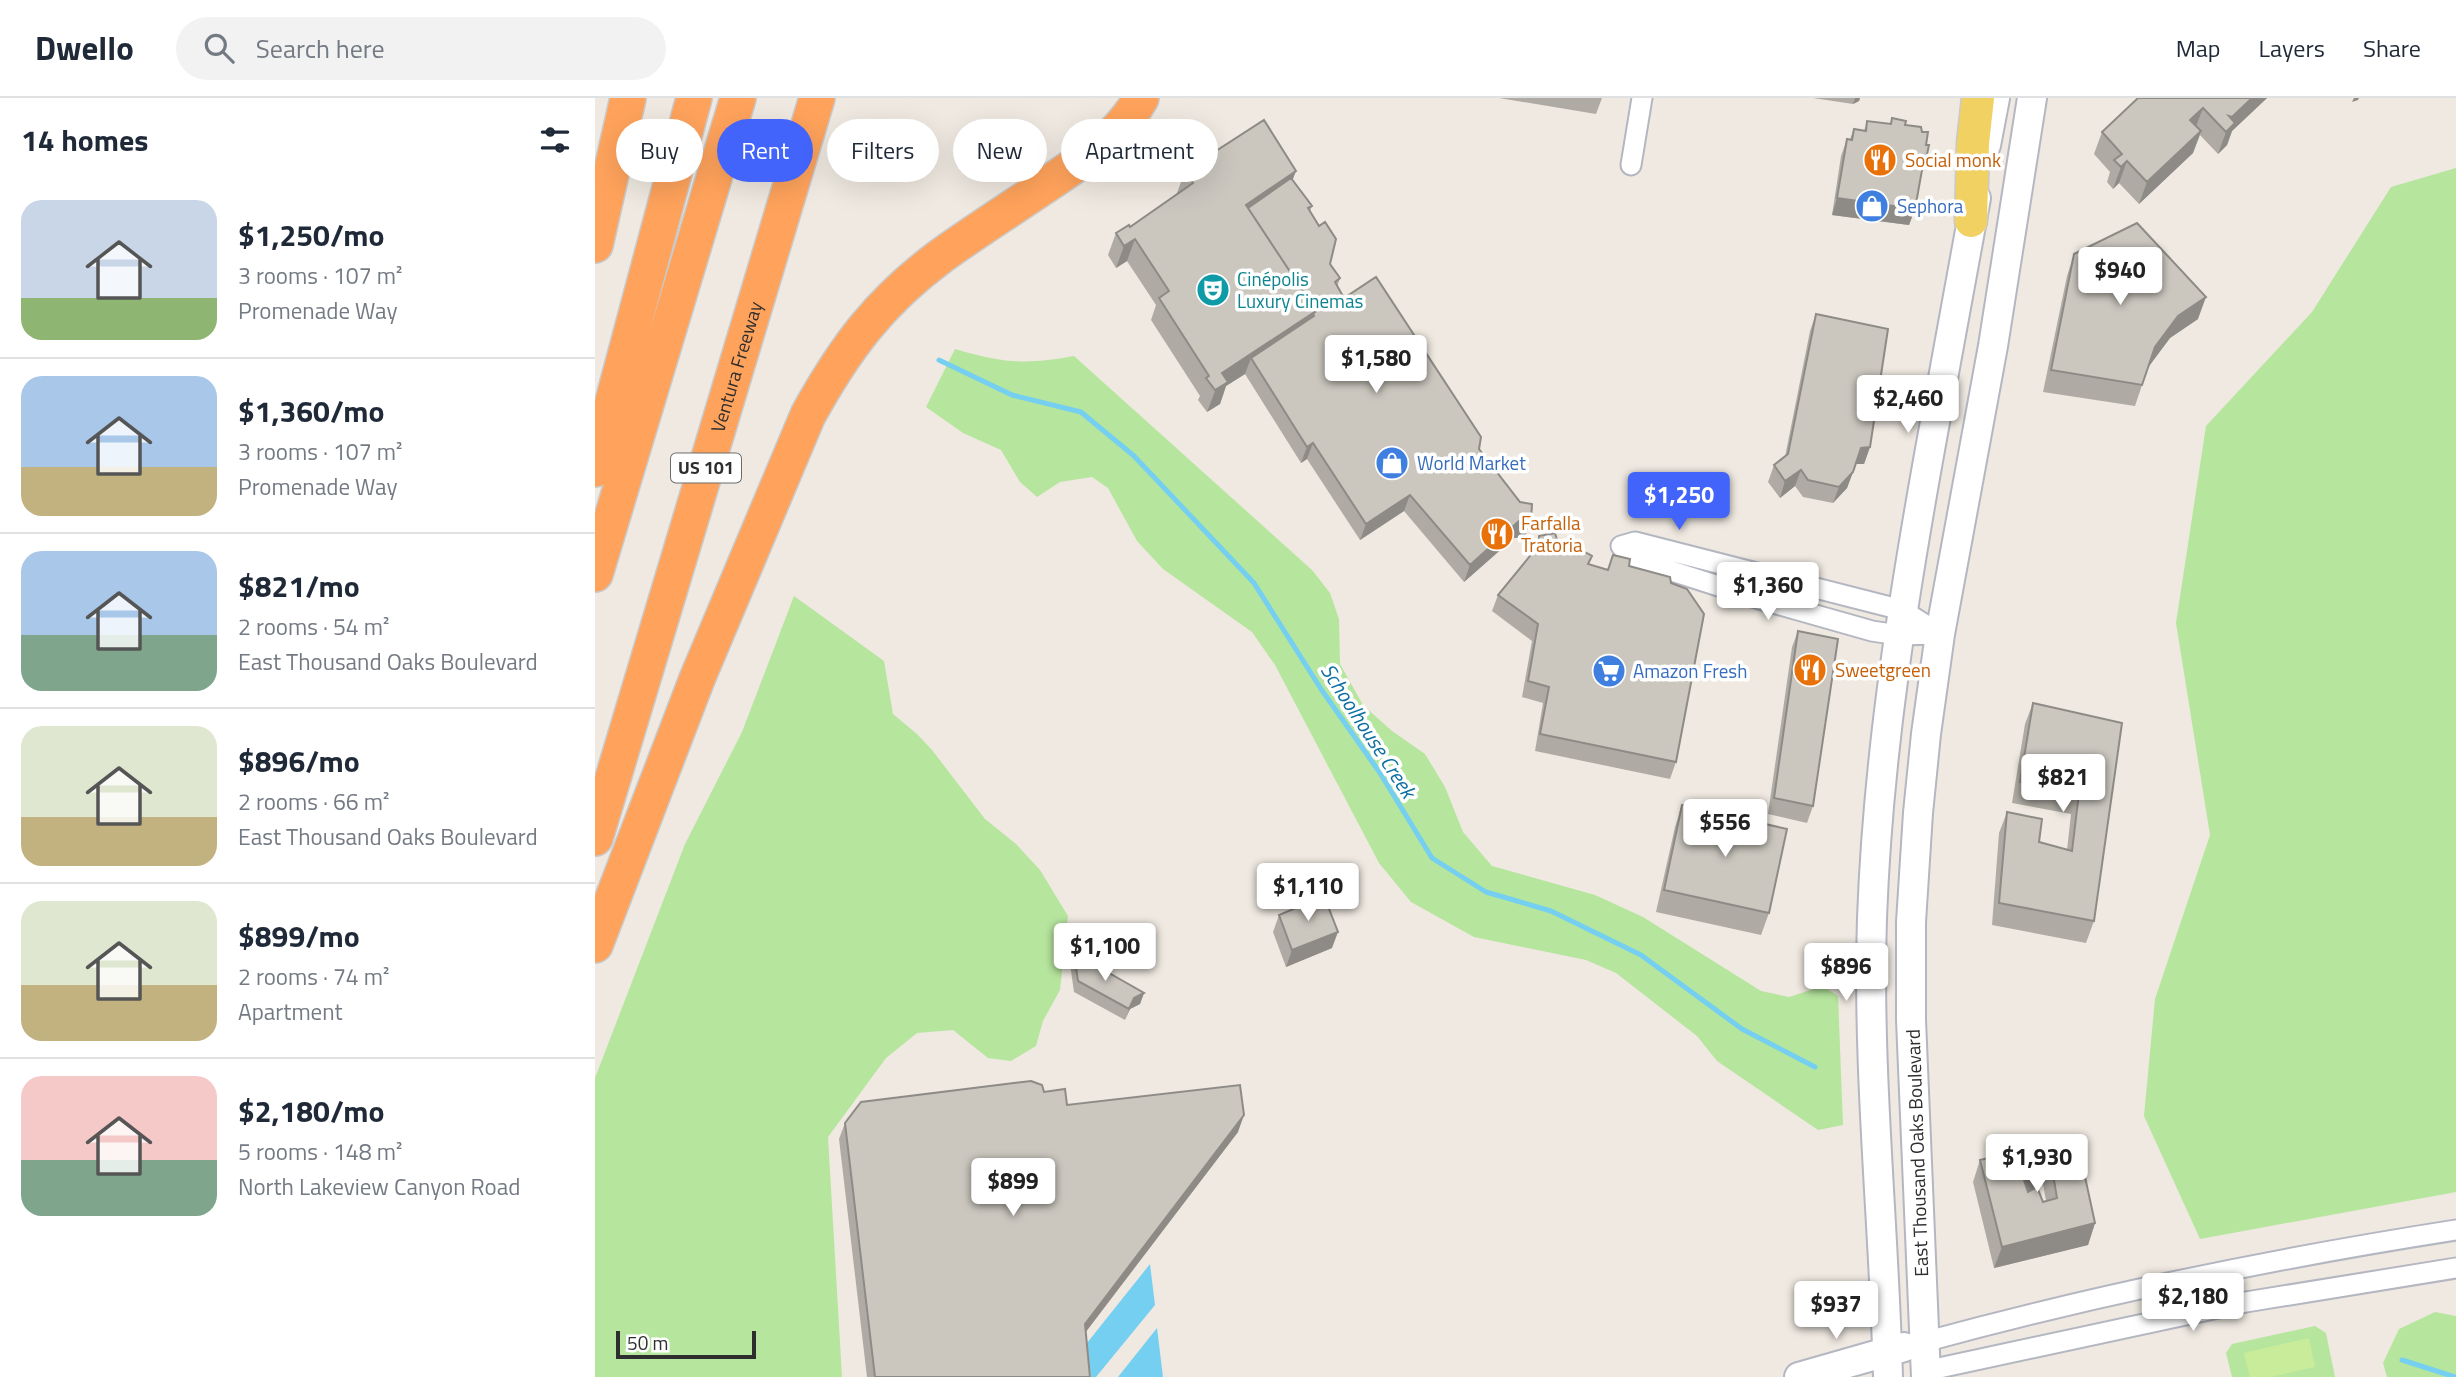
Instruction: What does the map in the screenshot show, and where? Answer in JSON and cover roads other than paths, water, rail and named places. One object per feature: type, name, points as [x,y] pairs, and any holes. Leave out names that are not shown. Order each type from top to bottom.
[{"type":"highway","points":[[595,245],[628,98]]},
{"type":"highway","points":[[595,469],[694,98]]},
{"type":"highway","points":[[595,575],[738,98]]},
{"type":"highway","name":"Ventura Freeway","points":[[595,838],[817,98]]},
{"type":"highway","points":[[595,945],[697,678],[808,415],[831,373],[853,341],[905,285],[941,256],[1092,154],[1119,129],[1141,98]]},
{"type":"main road","points":[[1972,220],[1973,143],[1978,98]]},
{"type":"main road","name":"East Thousand Oaks Boulevard","points":[[1890,1369],[1870,993],[1878,809],[1900,622],[1995,98]]},
{"type":"main road","name":"East Thousand Oaks Boulevard","points":[[1926,1374],[1911,1020],[1911,922],[1926,734],[1940,634],[1993,346],[2032,98]]},
{"type":"main road","points":[[1890,1369],[1924,1342]]},
{"type":"main road","points":[[1799,1377],[1890,1369],[1926,1374]]},
{"type":"street","points":[[1631,165],[1642,98]]},
{"type":"street","points":[[1900,622],[1872,631],[1759,599],[1631,558],[1621,546],[1635,542],[1644,544],[1940,634]]},
{"type":"street","points":[[1924,1342],[2187,1277],[2456,1230]]},
{"type":"street","points":[[1926,1374],[2245,1302],[2456,1268]]},
{"type":"water","points":[[1150,1264],[1155,1305],[1096,1377],[1091,1377],[1087,1343]]},
{"type":"water","points":[[1157,1328],[1163,1377],[1118,1377]]},
{"type":"waterway","name":"Schoolhouse Creek","points":[[939,360],[1012,395],[1081,412],[1134,456],[1254,583],[1321,689],[1380,773],[1432,858],[1486,892],[1551,911],[1641,955],[1742,1029],[1815,1067]]},
{"type":"waterway","name":"Schoolhouse Creek","points":[[2402,1360],[2455,1377]]},
{"type":"place","name":"Social monk","points":[[1880,160]]},
{"type":"place","name":"Sephora","points":[[1872,206]]},
{"type":"place","name":"Cinépolis Luxury Cinemas","points":[[1213,290]]},
{"type":"place","name":"World Market","points":[[1392,463]]},
{"type":"place","name":"Farfalla Tratoria","points":[[1497,534]]},
{"type":"place","name":"Sweetgreen","points":[[1810,670]]},
{"type":"place","name":"Amazon Fresh","points":[[1609,671]]}]
